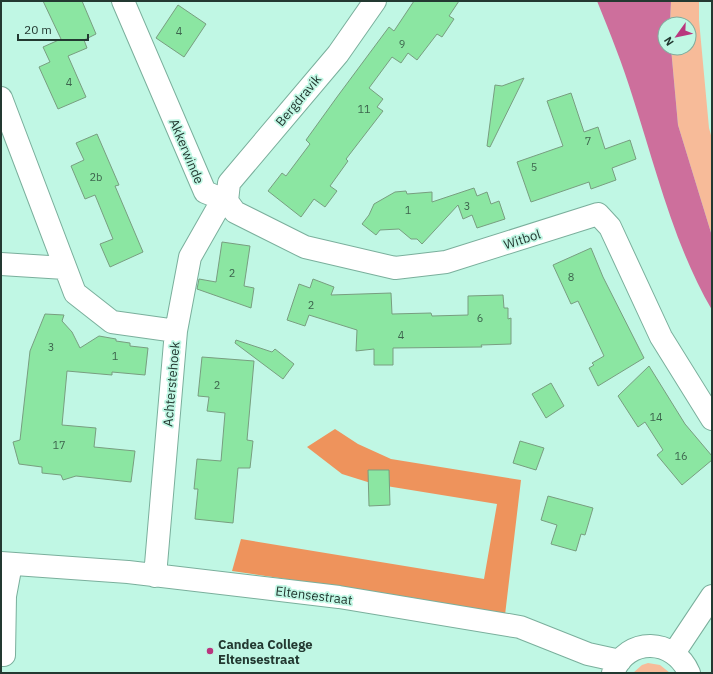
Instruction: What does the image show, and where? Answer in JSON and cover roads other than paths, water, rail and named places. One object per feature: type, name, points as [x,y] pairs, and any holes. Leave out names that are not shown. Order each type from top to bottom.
[{"type":"street","name":"Akkerwinde","points":[[123,1],[205,192],[227,201]]},
{"type":"street","name":"Bergdravik","points":[[227,201],[229,183],[338,54],[375,1]]},
{"type":"street","name":"Achterstehoek","points":[[1,98],[75,294],[112,322],[176,331],[155,576]]},
{"type":"street","points":[[176,331],[190,257],[219,206],[227,201]]},
{"type":"street","name":"Witbol","points":[[227,201],[235,212],[305,247],[395,268],[446,262],[598,214],[610,227],[661,337],[712,419]]},
{"type":"street","points":[[1,264],[65,268]]},
{"type":"street","points":[[1,655],[4,655],[6,564]]},
{"type":"street","name":"Eltensestraat","points":[[6,564],[128,572],[339,597],[520,627],[588,654],[616,667]]},
{"type":"street","points":[[674,653],[712,596]]},
{"type":"street","points":[[616,667],[632,651],[643,647],[659,647],[674,653],[684,662],[689,673]]},
{"type":"place","name":"Candea College Eltensestraat","points":[[210,651]]}]
